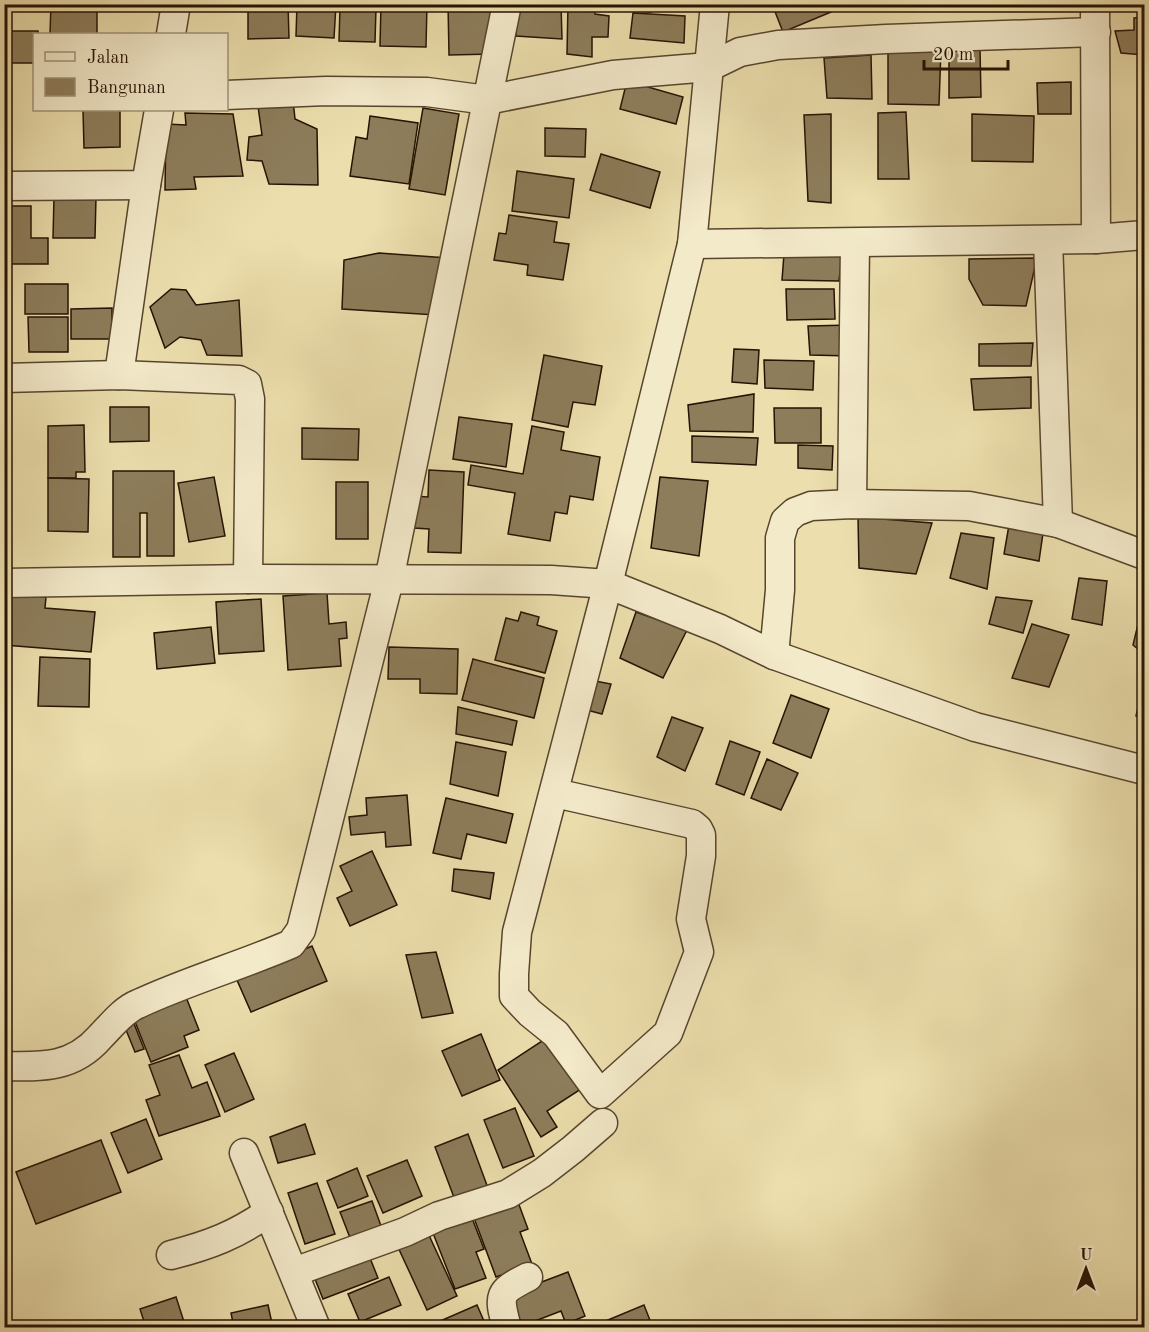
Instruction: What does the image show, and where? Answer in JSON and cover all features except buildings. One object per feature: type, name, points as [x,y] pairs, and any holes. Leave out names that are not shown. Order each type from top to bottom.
[{"type":"street","points":[[171,33],[176,4]]},
{"type":"street","points":[[4,1066],[41,1067],[70,1061],[90,1049],[134,1005],[291,944],[301,930],[389,580],[507,4]]},
{"type":"street","points":[[555,793],[692,824],[701,835],[701,856],[691,919],[699,952],[668,1033],[600,1094],[556,1034],[530,1013],[514,996],[513,974],[517,932],[555,793],[692,244],[715,4]]},
{"type":"street","points":[[1095,4],[1096,239]]},
{"type":"street","points":[[228,95],[326,91],[427,92],[487,100],[614,75],[709,67],[740,52],[778,45],[1096,32]]},
{"type":"street","points":[[119,375],[159,111]]},
{"type":"street","points":[[4,186],[146,185]]},
{"type":"street","points":[[692,244],[1048,240],[1144,235]]},
{"type":"street","points":[[1048,240],[1058,523]]},
{"type":"street","points":[[852,504],[855,243]]},
{"type":"street","points":[[4,378],[119,375],[239,380],[246,384],[250,399],[248,579]]},
{"type":"street","points":[[774,655],[780,590],[780,538],[785,521],[795,512],[811,506],[852,504],[969,506],[1058,523],[1144,555]]},
{"type":"street","points":[[4,583],[248,579],[551,580],[608,584],[720,629],[774,655],[975,727],[1144,770]]},
{"type":"street","points":[[294,1272],[405,1232],[439,1216],[508,1194],[549,1167],[603,1123]]},
{"type":"street","points":[[244,1153],[316,1328]]},
{"type":"street","points":[[171,1255],[206,1246],[244,1230],[269,1212]]},
{"type":"street","points":[[507,1328],[501,1300],[507,1288],[528,1277]]}]
